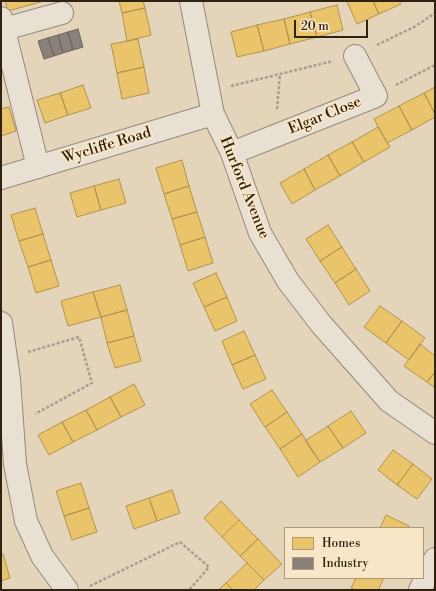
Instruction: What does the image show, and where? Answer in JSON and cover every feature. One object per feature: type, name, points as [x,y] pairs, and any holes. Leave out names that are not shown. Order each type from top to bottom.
[{"type":"street","name":"Hurford Avenue","points":[[191,1],[213,114],[232,153],[260,233],[288,281],[321,324],[389,400],[435,433]]},
{"type":"street","points":[[38,167],[2,26],[62,14]]},
{"type":"street","name":"Elgar Close","points":[[232,153],[376,96],[354,56]]},
{"type":"street","name":"Wycliffe Road","points":[[1,178],[213,114]]},
{"type":"street","points":[[1,322],[9,379],[14,464],[26,520],[42,556],[68,590]]},
{"type":"street","points":[[420,590],[435,559]]},
{"type":"path","points":[[209,92],[354,56],[416,26],[435,13]]},
{"type":"path","points":[[376,96],[435,65]]},
{"type":"path","points":[[275,136],[280,74]]},
{"type":"path","points":[[6,358],[79,337],[92,383],[12,426]]},
{"type":"path","points":[[90,587],[180,542],[209,567],[189,590]]},
{"type":"building: Homes","points":[[5,1],[44,1],[8,11]]},
{"type":"building: Homes","points":[[119,1],[143,1],[145,8],[122,13]]},
{"type":"building: Homes","points":[[373,1],[379,14],[357,24],[347,2]]},
{"type":"building: Homes","points":[[373,1],[399,1],[401,4],[379,14]]},
{"type":"building: Homes","points":[[337,5],[343,30],[317,37],[310,12]]},
{"type":"building: Homes","points":[[145,8],[151,35],[127,41],[122,13]]},
{"type":"building: Homes","points":[[310,12],[317,37],[290,44],[284,19]]},
{"type":"building: Homes","points":[[284,19],[290,44],[264,51],[257,25]]},
{"type":"building: Homes","points":[[257,25],[264,51],[237,57],[231,32]]},
{"type":"building: Homes","points":[[138,39],[144,67],[117,73],[111,44]]},
{"type":"building: Homes","points":[[144,67],[149,93],[122,99],[117,73]]},
{"type":"building: Homes","points":[[83,85],[91,108],[68,115],[60,93]]},
{"type":"building: Homes","points":[[435,87],[435,114],[424,93]]},
{"type":"building: Homes","points":[[60,93],[68,115],[45,123],[37,100]]},
{"type":"building: Homes","points":[[424,93],[435,114],[435,117],[412,130],[399,106]]},
{"type":"building: Homes","points":[[399,106],[412,130],[387,143],[374,119]]},
{"type":"building: Homes","points":[[9,107],[16,131],[1,136],[1,109]]},
{"type":"building: Homes","points":[[378,127],[390,147],[364,162],[352,142]]},
{"type":"building: Homes","points":[[352,142],[364,162],[340,176],[328,155]]},
{"type":"building: Homes","points":[[328,155],[340,176],[315,190],[304,169]]},
{"type":"building: Homes","points":[[182,160],[189,186],[164,194],[156,168]]},
{"type":"building: Homes","points":[[304,169],[315,190],[292,204],[280,183]]},
{"type":"building: Homes","points":[[119,179],[126,203],[101,210],[94,186]]},
{"type":"building: Homes","points":[[94,186],[101,210],[77,217],[70,193]]},
{"type":"building: Homes","points":[[189,186],[197,212],[172,219],[164,194]]},
{"type":"building: Homes","points":[[35,208],[43,234],[19,241],[11,215]]},
{"type":"building: Homes","points":[[197,212],[205,237],[180,245],[172,219]]},
{"type":"building: Homes","points":[[328,225],[342,247],[320,261],[306,239]]},
{"type":"building: Homes","points":[[43,234],[51,260],[28,267],[19,241]]},
{"type":"building: Homes","points":[[205,237],[213,263],[188,271],[180,245]]},
{"type":"building: Homes","points":[[342,247],[356,269],[335,283],[320,261]]},
{"type":"building: Homes","points":[[51,260],[59,286],[36,293],[28,267]]},
{"type":"building: Homes","points":[[356,269],[370,291],[349,305],[335,283]]},
{"type":"building: Homes","points":[[216,273],[227,297],[204,307],[193,283]]},
{"type":"building: Homes","points":[[120,285],[127,310],[101,317],[93,292]]},
{"type":"building: Homes","points":[[93,292],[101,317],[68,326],[61,301]]},
{"type":"building: Homes","points":[[227,297],[237,321],[215,331],[204,307]]},
{"type":"building: Homes","points":[[380,306],[402,321],[386,343],[364,327]]},
{"type":"building: Homes","points":[[127,310],[134,336],[107,343],[101,317]]},
{"type":"building: Homes","points":[[402,321],[425,338],[409,360],[386,343]]},
{"type":"building: Homes","points":[[244,331],[255,355],[232,365],[222,341]]},
{"type":"building: Homes","points":[[134,336],[141,361],[115,368],[107,343]]},
{"type":"building: Homes","points":[[420,344],[435,356],[435,372],[427,382],[404,366]]},
{"type":"building: Homes","points":[[255,355],[266,379],[243,389],[232,365]]},
{"type":"building: Homes","points":[[435,372],[435,388],[427,382]]},
{"type":"building: Homes","points":[[134,384],[145,405],[121,417],[110,397]]},
{"type":"building: Homes","points":[[272,390],[287,412],[265,427],[250,404]]},
{"type":"building: Homes","points":[[110,397],[121,417],[97,430],[86,410]]},
{"type":"building: Homes","points":[[86,410],[97,430],[73,442],[62,422]]},
{"type":"building: Homes","points":[[351,411],[366,433],[343,448],[328,426]]},
{"type":"building: Homes","points":[[287,412],[302,434],[280,449],[265,427]]},
{"type":"building: Homes","points":[[62,422],[73,442],[49,455],[38,435]]},
{"type":"building: Homes","points":[[328,426],[343,448],[320,462],[305,441]]},
{"type":"building: Homes","points":[[302,434],[320,462],[298,477],[280,449]]},
{"type":"building: Homes","points":[[393,450],[413,464],[397,485],[378,470]]},
{"type":"building: Homes","points":[[413,464],[432,479],[417,499],[397,485]]},
{"type":"building: Homes","points":[[81,483],[89,508],[64,516],[56,491]]},
{"type":"building: Homes","points":[[172,490],[180,513],[157,521],[149,498]]},
{"type":"building: Homes","points":[[149,498],[157,521],[134,529],[126,506]]},
{"type":"building: Homes","points":[[221,501],[239,520],[222,537],[204,518]]},
{"type":"building: Homes","points":[[89,508],[97,532],[72,540],[64,516]]},
{"type":"building: Homes","points":[[386,515],[409,526],[408,527],[380,527]]},
{"type":"building: Homes","points":[[239,520],[258,539],[240,556],[222,537]]},
{"type":"building: Homes","points":[[258,539],[282,564],[264,580],[240,556]]},
{"type":"building: Homes","points":[[1,554],[3,554],[10,578],[1,581]]},
{"type":"building: Homes","points":[[247,563],[264,580],[254,590],[233,590],[226,583]]},
{"type":"building: Homes","points":[[356,579],[384,579],[378,590],[356,590],[351,588]]},
{"type":"building: Homes","points":[[226,583],[233,590],[218,590]]},
{"type":"building: Industry","points":[[78,29],[83,47],[73,50],[68,32]]},
{"type":"building: Industry","points":[[68,32],[73,50],[63,53],[58,35]]},
{"type":"building: Industry","points":[[58,35],[63,53],[54,56],[48,38]]},
{"type":"building: Industry","points":[[48,38],[54,56],[44,59],[38,41]]}]
